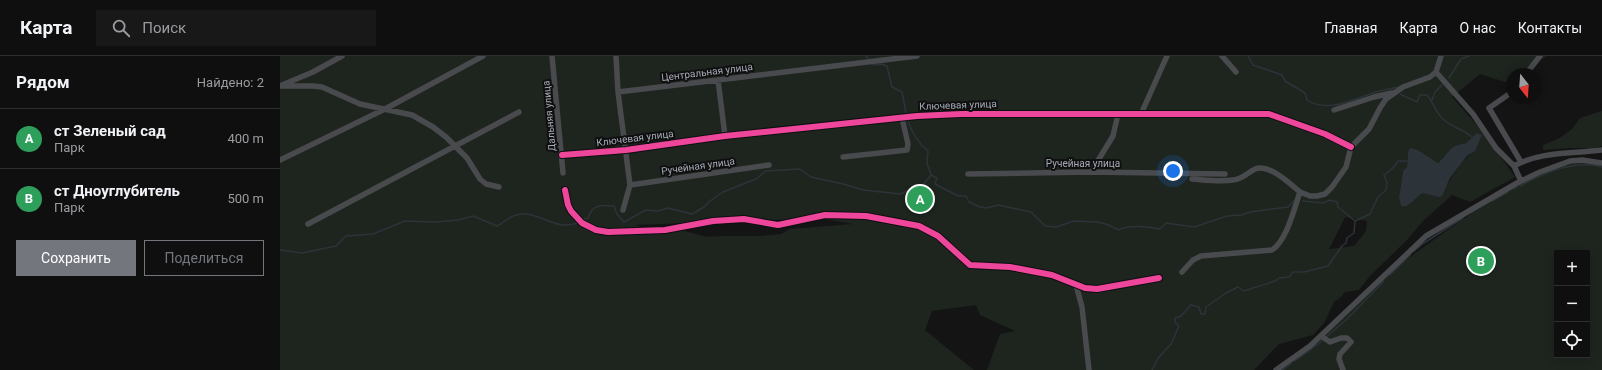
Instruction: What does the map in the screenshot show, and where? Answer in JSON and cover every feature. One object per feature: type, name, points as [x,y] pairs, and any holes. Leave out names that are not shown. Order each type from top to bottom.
[{"type":"street","points":[[280,86],[313,72],[342,56]]},
{"type":"street","points":[[280,160],[385,108],[483,56]]},
{"type":"street","name":"Дальняя улица","points":[[552,56],[563,173]]},
{"type":"street","points":[[616,56],[618,92],[630,185],[623,210]]},
{"type":"street","name":"Центральная улица","points":[[618,92],[917,56]]},
{"type":"street","points":[[1141,114],[1167,56]]},
{"type":"street","points":[[1222,56],[1236,72]]},
{"type":"street","points":[[1192,179],[1234,180],[1245,177],[1256,168],[1266,168],[1280,176],[1300,192],[1310,196],[1325,194],[1332,187],[1346,167],[1351,147],[1369,130],[1386,99],[1403,87],[1430,77],[1436,72],[1441,56]]},
{"type":"street","points":[[1531,68],[1540,56]]},
{"type":"street","points":[[1436,72],[1472,114],[1496,148],[1514,166],[1521,181]]},
{"type":"street","points":[[718,80],[725,136]]},
{"type":"street","points":[[280,86],[322,87],[360,104],[385,108],[412,115],[432,126],[446,137],[467,158],[480,179],[486,184],[500,187]]},
{"type":"street","points":[[1334,110],[1374,97],[1394,93]]},
{"type":"street","points":[[1506,96],[1489,108],[1521,162]]},
{"type":"street","points":[[308,224],[519,112]]},
{"type":"street","name":"Ключевая улица","points":[[562,155],[626,150],[725,136],[902,118],[961,114],[1269,114],[1325,134],[1351,147]]},
{"type":"street","points":[[1090,172],[1113,136],[1118,114]]},
{"type":"street","points":[[843,157],[907,150],[908,144],[902,118]]},
{"type":"street","points":[[1514,166],[1526,159],[1551,154],[1602,150]]},
{"type":"street","points":[[1276,370],[1304,351],[1321,336],[1426,236],[1521,181],[1559,164],[1582,160],[1602,162]]},
{"type":"street","name":"Ручейная улица","points":[[630,185],[769,165]]},
{"type":"street","name":"Ручейная улица","points":[[968,174],[1090,172],[1225,174]]},
{"type":"street","points":[[565,190],[568,205],[571,211],[582,223],[596,230],[608,232],[665,230],[713,221],[744,219],[778,226],[824,214],[866,216],[919,226],[938,236],[970,265],[1010,267],[1052,276],[1085,288],[1097,289],[1159,278]]},
{"type":"street","points":[[1182,272],[1193,260],[1201,256],[1272,250],[1279,246],[1289,224],[1300,192]]},
{"type":"street","points":[[1076,285],[1082,307],[1089,370]]},
{"type":"street","points":[[1321,336],[1330,342],[1341,338],[1347,338],[1351,342],[1340,354],[1343,370]]},
{"type":"shaded area","points":[[280,56],[1547,56],[1532,64],[1528,68],[1506,68],[1506,82],[1480,74],[1452,97],[1482,131],[1515,177],[1470,202],[1452,195],[1423,221],[1407,240],[1369,277],[1359,290],[1345,292],[1334,302],[1324,323],[1313,335],[1279,344],[1254,370],[987,370],[1000,334],[1015,331],[980,315],[976,305],[932,311],[925,330],[974,370],[280,370]],"holes":[[[1472,137],[1475,151],[1459,166],[1438,197],[1423,192],[1418,195],[1408,206],[1399,197],[1403,171],[1407,167],[1408,152],[1425,154],[1430,160],[1438,163],[1449,150],[1465,145]],[[1345,217],[1367,221],[1366,231],[1354,246],[1329,249]],[[819,218],[853,224],[790,229],[781,234],[760,236],[707,237],[681,230],[647,228],[635,225]]]},
{"type":"shaded area","points":[[1602,111],[1602,146],[1593,148],[1543,150],[1543,145],[1560,138],[1572,129],[1580,118]]},
{"type":"shaded area","points":[[1477,133],[1482,135],[1475,151],[1467,156],[1450,178],[1442,196],[1438,197],[1423,193],[1407,206],[1401,206],[1399,197],[1403,171],[1407,167],[1408,152],[1410,148],[1421,152],[1438,163],[1450,150],[1460,144],[1465,144]]},
{"type":"shaded area","points":[[1589,161],[1602,164],[1602,370],[1276,370],[1308,349],[1393,269],[1480,207],[1550,167]]},
{"type":"waterway","points":[[1248,56],[1253,65],[1282,75],[1285,81],[1305,93],[1307,100],[1324,106],[1342,104],[1376,92],[1398,87]]},
{"type":"waterway","points":[[1449,78],[1461,59],[1469,56]]},
{"type":"waterway","points":[[873,65],[881,64],[887,66],[892,87],[902,92],[906,113]]},
{"type":"waterway","points":[[1432,100],[1435,92],[1442,85]]},
{"type":"waterway","points":[[1400,94],[1417,102],[1420,95],[1427,95],[1438,114],[1443,119],[1472,137]]},
{"type":"waterway","points":[[908,121],[916,138],[928,151],[927,163],[931,175]]},
{"type":"waterway","points":[[1303,201],[1323,203],[1330,200],[1337,202],[1338,207],[1355,221],[1370,214],[1378,197],[1386,190],[1387,183],[1384,175],[1392,169],[1398,161],[1407,161]]},
{"type":"waterway","points":[[1520,186],[1549,172],[1571,166],[1592,165],[1602,167]]},
{"type":"waterway","points":[[584,219],[588,218],[592,210],[598,206],[605,205],[614,206],[617,214],[624,222],[646,210],[658,211],[668,208],[692,214],[704,207],[723,192],[756,179],[766,171],[800,169],[811,177],[863,190],[901,194],[912,188],[922,186],[931,175],[937,178],[935,184],[958,196],[966,196],[969,202],[980,207],[987,208],[998,205],[1031,212],[1045,226],[1056,227],[1074,221],[1097,222],[1119,230],[1127,227],[1160,229],[1166,223],[1194,227],[1227,216],[1242,215],[1250,212],[1288,207],[1295,200]]},
{"type":"waterway","points":[[1513,189],[1517,187]]},
{"type":"waterway","points":[[1492,201],[1508,192]]},
{"type":"waterway","points":[[280,250],[302,253],[336,246],[346,236],[373,234],[405,221],[435,222],[458,220],[473,216],[497,226],[513,216],[524,214],[539,217],[561,225],[577,223]]},
{"type":"waterway","points":[[1414,251],[1463,218]]},
{"type":"waterway","points":[[1152,370],[1159,357],[1171,344],[1179,326],[1175,322],[1175,318],[1181,316],[1191,305],[1199,307],[1201,314],[1205,314],[1206,307],[1226,293],[1238,287],[1244,291],[1275,281],[1279,278],[1289,277],[1293,272],[1304,272],[1328,266],[1342,246],[1346,243],[1347,238],[1354,233],[1355,221]]},
{"type":"waterway","points":[[1390,275],[1410,255]]},
{"type":"waterway","points":[[1326,337],[1347,319],[1384,281]]},
{"type":"waterway","points":[[1295,361],[1322,341]]},
{"type":"waterway","points":[[1282,370],[1291,364]]},
{"type":"cycle path","points":[[562,155],[626,150],[725,136],[917,116],[961,114],[1269,114],[1325,134],[1351,147]]},
{"type":"cycle path","points":[[565,190],[568,205],[571,211],[582,223],[596,230],[608,232],[665,230],[713,221],[744,219],[778,225],[825,215],[866,216],[919,226],[938,236],[970,265],[1010,267],[1052,275],[1085,288],[1097,289],[1159,278]]},
{"type":"place","name":"ст Зеленый сад","points":[[920,199]]},
{"type":"place","name":"ст Дноуглубитель","points":[[1481,261]]}]
